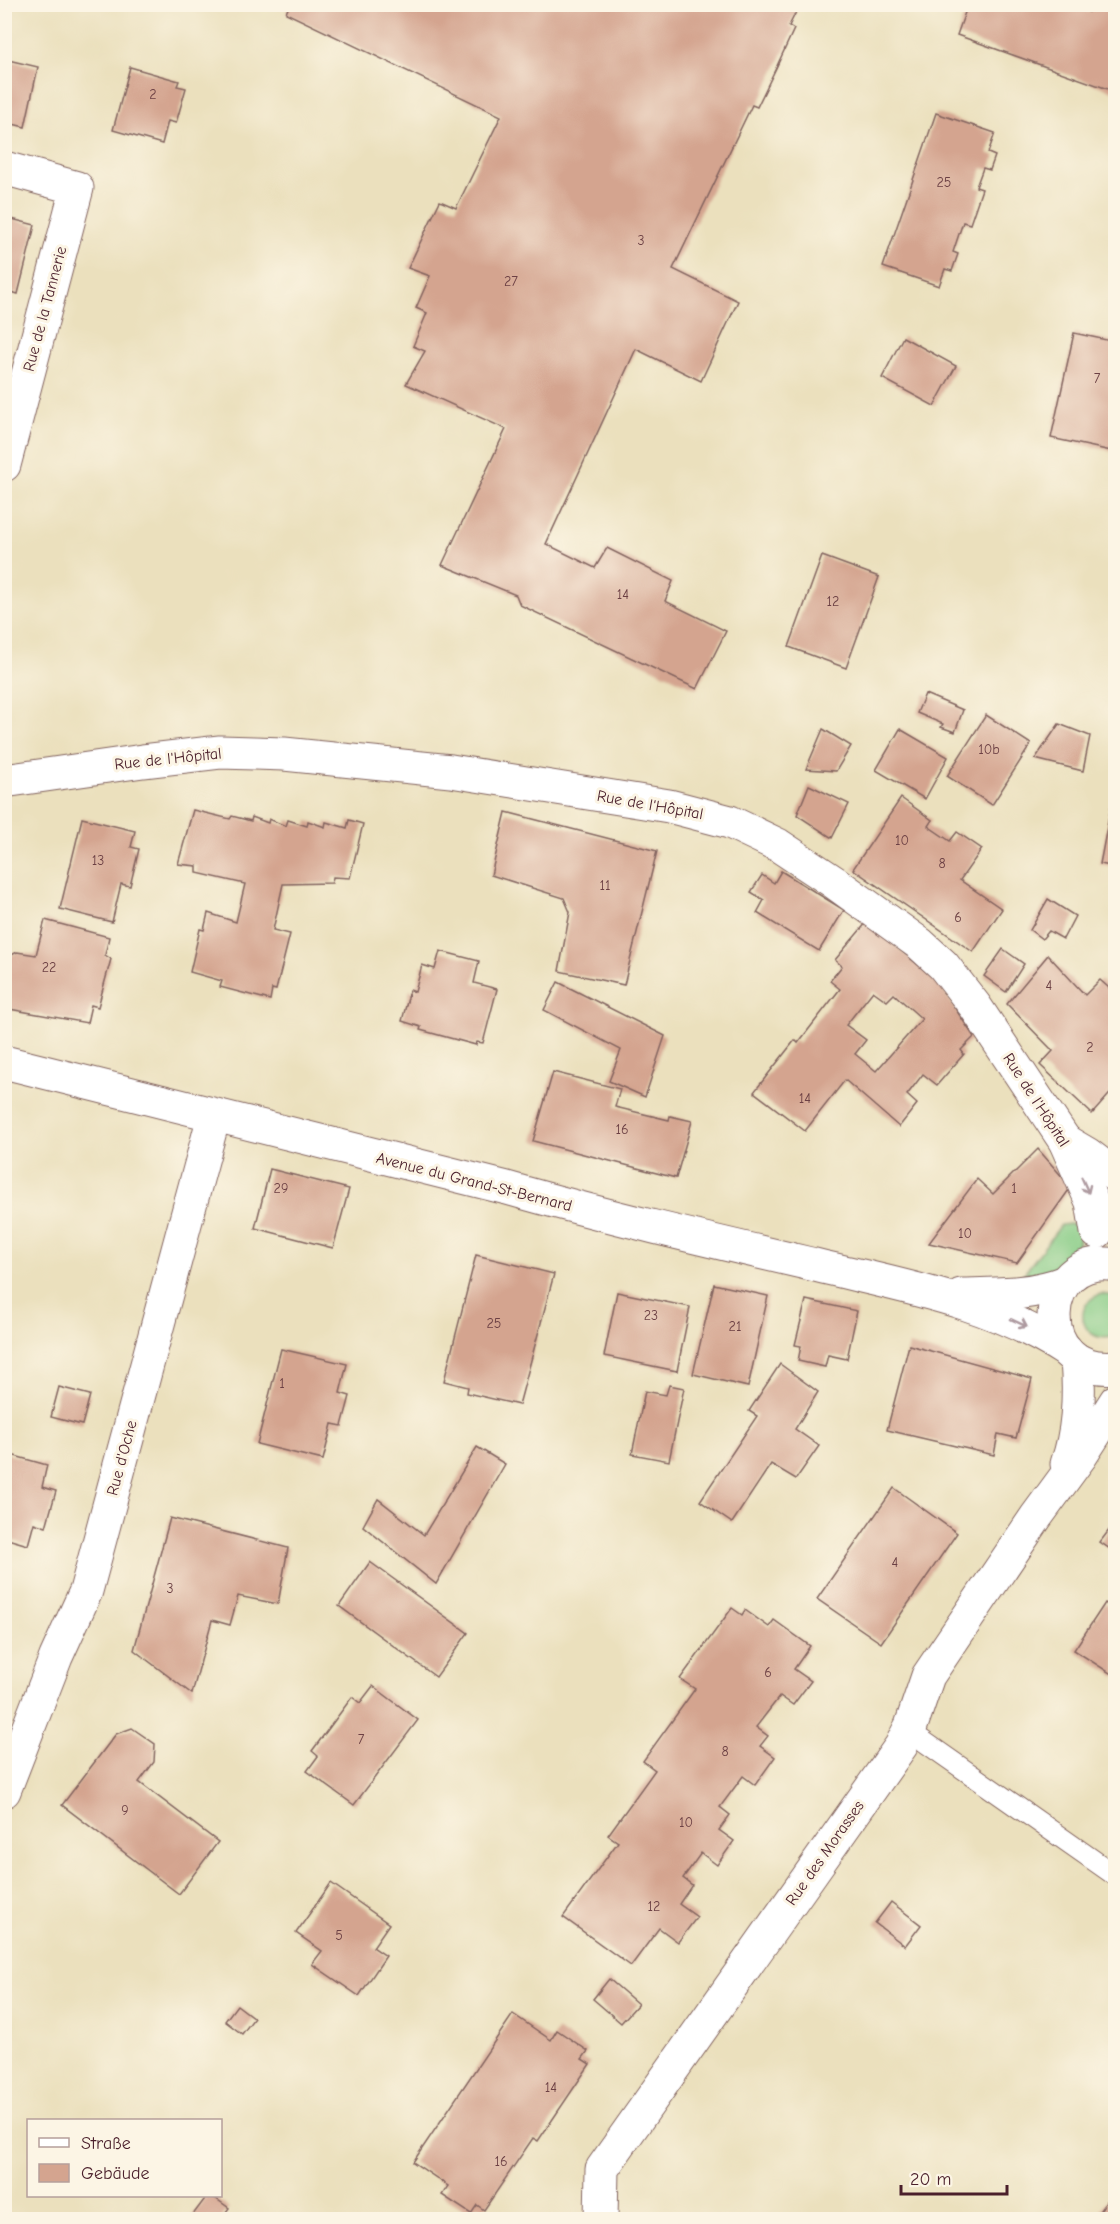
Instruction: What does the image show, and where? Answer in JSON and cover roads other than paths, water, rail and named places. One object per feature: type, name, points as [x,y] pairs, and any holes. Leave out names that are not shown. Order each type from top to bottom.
[{"type":"street","name":"Rue de la Tannerie","points":[[4,168],[77,188],[4,465]]},
{"type":"street","name":"Rue de l'Hôpital","points":[[4,781],[220,752],[284,753],[450,771],[669,806],[730,822],[778,845],[834,882],[920,944],[943,965],[975,1006],[1065,1141],[1092,1202],[1097,1232]]},
{"type":"street","name":"Avenue du Grand-St-Bernard","points":[[4,1062],[507,1188],[576,1208],[944,1295],[1014,1321],[1096,1367],[1116,1367]]},
{"type":"street","name":"Rue d'Oche","points":[[4,1791],[56,1658],[86,1591],[214,1116]]},
{"type":"street","points":[[1065,1141],[1088,1154],[1116,1176]]},
{"type":"street","points":[[1072,1355],[1056,1334],[1053,1320],[1055,1300],[1097,1232],[1116,1190]]},
{"type":"street","name":"Avenue du Grand-St-Bernard","points":[[944,1295],[1034,1292],[1049,1289],[1091,1265],[1116,1265]]},
{"type":"street","name":"Rue des Morasses","points":[[1059,1485],[1074,1442],[1076,1426],[1079,1390],[1072,1355]]},
{"type":"street","name":"Rue des Morasses","points":[[601,2220],[602,2169],[901,1746],[909,1731],[928,1676],[1116,1401]]},
{"type":"lane","points":[[909,1731],[1116,1876]]}]
